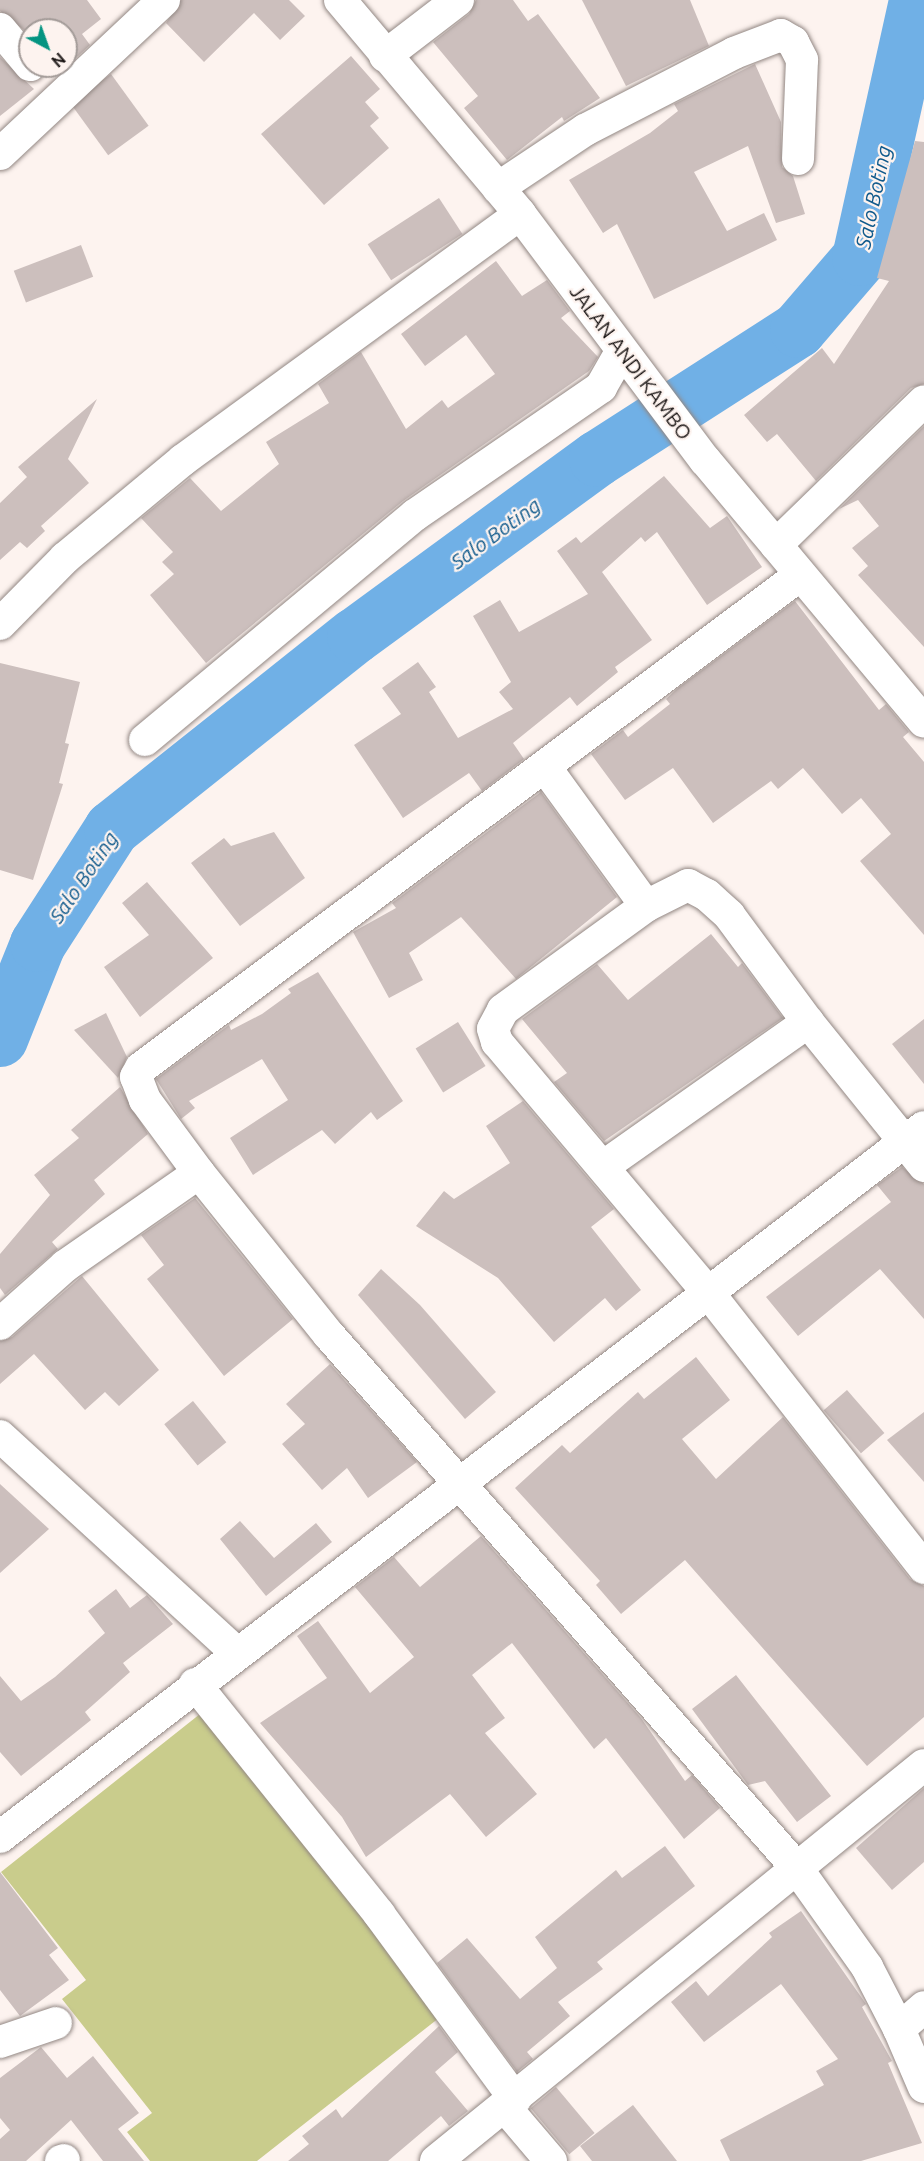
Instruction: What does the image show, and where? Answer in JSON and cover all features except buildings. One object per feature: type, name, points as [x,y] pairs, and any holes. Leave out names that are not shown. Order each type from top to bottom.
[{"type":"street","points":[[0,154],[164,0]]},
{"type":"street","name":"JALAN ANDI KAMBO","points":[[340,0],[520,214],[628,361],[705,460],[924,722]]},
{"type":"street","points":[[385,56],[458,0]]},
{"type":"street","points":[[0,28],[18,49]]},
{"type":"street","points":[[498,188],[585,130],[734,52],[781,35],[793,42],[802,60],[798,159]]},
{"type":"street","points":[[42,78],[58,98]]},
{"type":"street","points":[[0,624],[65,558],[183,460],[520,214]]},
{"type":"street","points":[[145,740],[415,515],[601,387],[628,361]]},
{"type":"street","points":[[776,545],[924,401]]},
{"type":"street","points":[[800,575],[141,1068],[136,1077],[141,1094],[199,1173],[460,1483],[796,1867],[867,1967],[899,2030],[924,2087]]},
{"type":"street","points":[[545,767],[646,906]]},
{"type":"street","points":[[924,1166],[914,1134],[808,1022],[729,915],[707,895],[688,885],[646,906],[525,989],[503,1010],[493,1029],[497,1042],[604,1166],[706,1291],[924,1568]]},
{"type":"street","points":[[604,1166],[808,1022]]},
{"type":"street","points":[[0,1837],[236,1652],[914,1134]]},
{"type":"street","points":[[0,1324],[65,1266],[199,1173]]},
{"type":"street","points":[[0,1436],[236,1652]]},
{"type":"street","points":[[195,1684],[379,1914],[551,2161]]},
{"type":"street","points":[[436,2161],[924,1765]]},
{"type":"street","points":[[899,2030],[924,2007]]},
{"type":"street","points":[[0,2042],[56,2023]]},
{"type":"green space","points":[[205,1710],[444,2014],[257,2161],[150,2161],[127,2132],[152,2113],[62,1999],[86,1980],[1,1872]]},
{"type":"waterway","name":"Salo Boting","points":[[0,1039],[38,944],[112,829],[355,636],[597,459],[798,330],[860,258],[917,0]]}]
